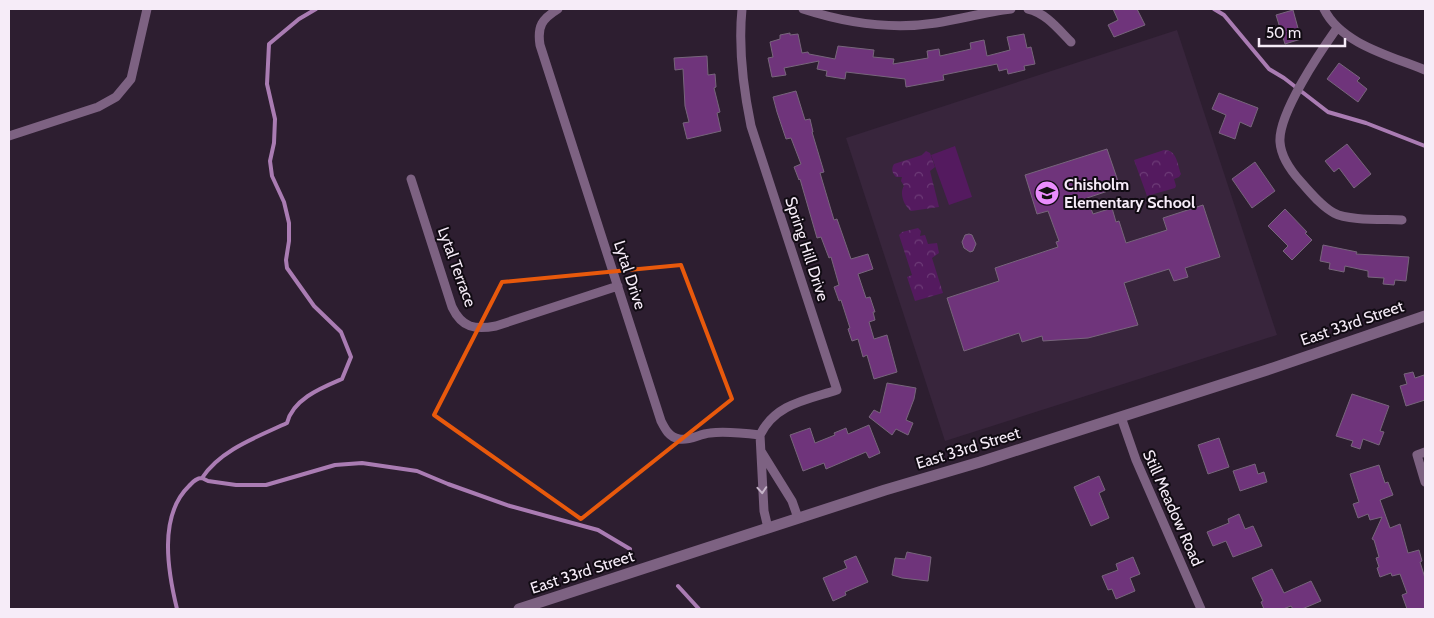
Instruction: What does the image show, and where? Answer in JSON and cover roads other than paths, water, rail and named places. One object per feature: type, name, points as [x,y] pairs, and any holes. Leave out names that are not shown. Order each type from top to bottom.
[{"type":"street","points":[[9,136],[98,107],[112,100],[125,88],[134,68],[147,9]]},
{"type":"street","name":"Lytal Drive","points":[[558,9],[547,16],[540,26],[538,34],[540,45],[661,421],[672,436],[684,439],[707,433],[724,432],[760,435]]},
{"type":"street","name":"Spring Hill Drive","points":[[742,9],[740,57],[751,126],[836,390],[783,408],[765,424],[760,435]]},
{"type":"street","points":[[803,9],[829,17],[866,24],[894,26],[936,23],[1011,9]]},
{"type":"street","points":[[1028,9],[1035,10],[1046,18],[1071,42]]},
{"type":"street","points":[[1324,9],[1336,28],[1356,42],[1425,70]]},
{"type":"street","points":[[1336,28],[1311,66],[1283,121],[1280,142],[1282,155],[1294,175],[1321,204],[1335,214],[1353,218],[1402,220]]},
{"type":"street","name":"Lytal Terrace","points":[[411,179],[452,307],[456,316],[471,327],[483,329],[496,326],[618,286]]},
{"type":"street","name":"East 33rd Street","points":[[519,609],[798,518],[1267,370],[1425,316]]},
{"type":"street","name":"Still Meadow Road","points":[[1121,417],[1133,453],[1201,609]]},
{"type":"street","points":[[760,435],[764,511],[768,528]]},
{"type":"street","points":[[760,451],[774,469],[792,501],[798,518]]},
{"type":"street","points":[[1421,454],[1425,482]]},
{"type":"waterway","points":[[177,609],[171,578],[168,545],[169,528],[179,498],[193,482],[202,478],[210,468],[229,452],[287,423],[295,407],[309,395],[342,379],[351,357],[341,332],[314,306],[287,268],[289,223],[284,202],[272,176],[270,161],[274,143],[275,119],[267,84],[269,44],[299,19],[316,9]]},
{"type":"waterway","points":[[1214,9],[1224,15],[1269,69],[1284,78],[1328,112],[1366,123],[1425,146]]},
{"type":"waterway","points":[[202,478],[208,481],[236,485],[266,485],[335,465],[362,463],[417,471],[510,506],[598,530],[630,549]]},
{"type":"waterway","points":[[678,586],[699,609]]},
{"type":"place","name":"Chisholm Elementary School","points":[[1047,193]]}]
